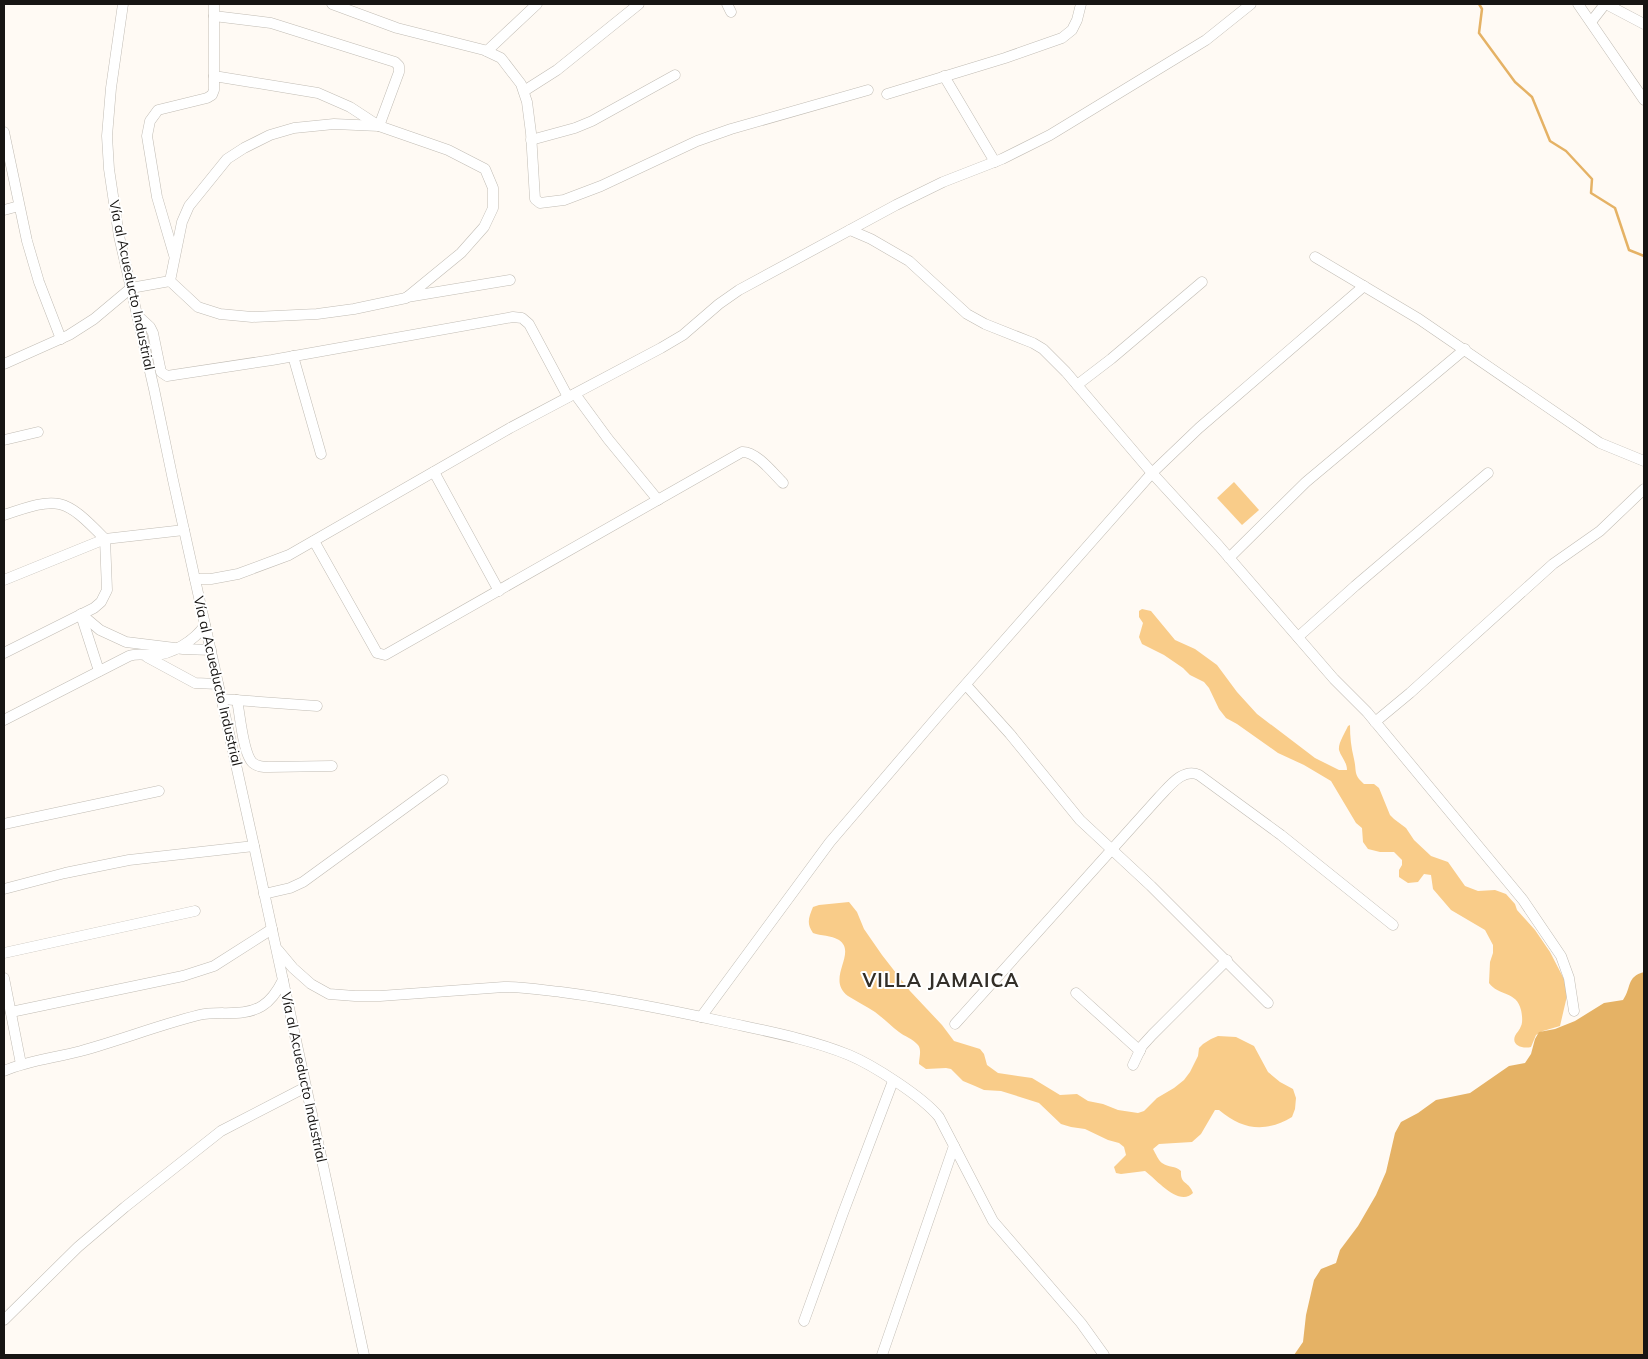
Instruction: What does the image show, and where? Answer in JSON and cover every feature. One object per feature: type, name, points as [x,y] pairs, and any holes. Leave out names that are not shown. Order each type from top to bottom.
[{"type":"street","name":"Vía al Acueducto Industrial","points":[[123,4],[109,111],[107,144],[115,215],[364,1355]]},
{"type":"street","points":[[175,259],[157,197],[147,136],[150,121],[158,110],[207,98],[212,95],[214,90],[214,4]]},
{"type":"street","points":[[332,4],[404,30],[488,51],[505,63],[521,84],[527,102],[536,202],[540,203],[553,202],[601,186],[697,141],[731,129],[868,90]]},
{"type":"street","points":[[488,51],[536,4]]},
{"type":"street","points":[[524,91],[557,70],[639,4]]},
{"type":"street","points":[[886,94],[1062,38],[1072,30],[1081,4]]},
{"type":"street","points":[[195,579],[210,579],[238,574],[274,562],[314,541],[434,472],[683,335],[719,304],[739,290],[943,182],[995,162],[1050,135],[1188,52],[1221,29],[1251,4]]},
{"type":"street","points":[[1578,4],[1644,100]]},
{"type":"street","points":[[1591,22],[1605,4],[1644,24]]},
{"type":"street","points":[[214,16],[271,23],[396,62],[399,66],[399,72],[378,126]]},
{"type":"street","points":[[214,76],[318,94],[350,107],[378,126],[448,150],[485,169],[493,188],[493,208],[484,227],[461,253],[406,298]]},
{"type":"street","points":[[531,140],[562,133],[592,121],[675,76]]},
{"type":"street","points":[[944,76],[995,162]]},
{"type":"street","points":[[170,281],[182,222],[189,206],[227,160],[244,148],[294,128],[334,124],[378,126]]},
{"type":"street","points":[[4,132],[19,206],[34,264],[61,339]]},
{"type":"street","points":[[4,210],[19,206]]},
{"type":"street","points":[[850,230],[871,239],[909,261],[967,314],[985,324],[1025,339],[1043,349],[1078,385],[1152,473],[1334,679],[1375,722],[1530,910],[1561,956],[1570,984],[1574,1011]]},
{"type":"street","points":[[1315,256],[1465,349],[1600,443],[1644,461]]},
{"type":"street","points":[[170,281],[198,308],[220,314],[252,317],[318,314],[354,309],[510,280]]},
{"type":"street","points":[[4,364],[61,339],[94,318],[131,288],[170,281]]},
{"type":"street","points":[[1078,385],[1202,282]]},
{"type":"street","points":[[702,1017],[830,842],[1152,473],[1219,410],[1364,286]]},
{"type":"street","points":[[137,315],[153,332],[159,366],[164,375],[172,376],[518,317],[529,324],[571,396],[658,500]]},
{"type":"street","points":[[1229,558],[1306,482],[1465,349]]},
{"type":"street","points":[[293,356],[321,454]]},
{"type":"street","points":[[4,440],[38,432]]},
{"type":"street","points":[[314,541],[380,655],[389,653],[742,452],[750,453],[766,465],[783,483]]},
{"type":"street","points":[[434,472],[499,591]]},
{"type":"street","points":[[1298,637],[1488,473]]},
{"type":"street","points":[[1375,722],[1410,693],[1553,564],[1600,531],[1644,489]]},
{"type":"street","points":[[4,515],[39,504],[59,503],[83,518],[105,539],[107,580],[105,597],[94,608],[4,653]]},
{"type":"street","points":[[4,580],[105,539],[184,530]]},
{"type":"street","points":[[81,614],[100,630],[126,642],[210,650]]},
{"type":"street","points":[[81,614],[99,671]]},
{"type":"street","points":[[4,720],[129,656],[139,654],[157,655],[192,640],[205,625]]},
{"type":"street","points":[[126,642],[139,654],[162,664],[195,683],[218,684]]},
{"type":"street","points":[[966,686],[1010,734],[1066,805],[1268,1003]]},
{"type":"street","points":[[221,699],[317,706]]},
{"type":"street","points":[[237,700],[246,747],[249,758],[254,764],[269,767],[332,766]]},
{"type":"street","points":[[955,1024],[1111,850],[1175,781],[1186,774],[1195,773],[1281,835],[1393,925]]},
{"type":"street","points":[[264,894],[290,888],[302,882],[442,780]]},
{"type":"street","points":[[4,824],[159,791]]},
{"type":"street","points":[[4,889],[65,873],[129,860],[254,846]]},
{"type":"street","points":[[4,953],[195,911]]},
{"type":"street","points":[[10,1012],[183,976],[203,970],[230,957],[272,929]]},
{"type":"street","points":[[276,947],[293,968],[311,984],[329,994],[380,996],[514,987],[583,995],[702,1017],[781,1035],[835,1050],[861,1061],[932,1108],[939,1117],[993,1221],[1081,1323],[1104,1355]]},
{"type":"street","points":[[1133,1065],[1140,1051],[1152,1035],[1226,960]]},
{"type":"street","points":[[4,978],[21,1064]]},
{"type":"street","points":[[4,1071],[21,1064],[77,1052],[200,1015],[217,1012],[244,1013],[263,1006],[278,991],[283,980]]},
{"type":"street","points":[[1076,993],[1140,1051]]},
{"type":"street","points":[[804,1321],[893,1081]]},
{"type":"street","points":[[4,1320],[78,1247],[198,1148],[240,1120],[306,1087]]},
{"type":"street","points":[[882,1355],[954,1146]]},
{"type":"shaded area","points":[[1234,482],[1259,510],[1242,525],[1217,498]]},
{"type":"shaded area","points":[[1142,609],[1151,611],[1175,640],[1195,649],[1217,665],[1237,692],[1257,714],[1315,758],[1339,770],[1347,770],[1339,747],[1350,725],[1351,746],[1357,775],[1364,784],[1374,784],[1379,788],[1390,815],[1406,828],[1414,840],[1431,856],[1448,862],[1465,886],[1478,891],[1495,890],[1506,894],[1535,930],[1550,952],[1565,981],[1567,996],[1560,1026],[1536,1035],[1531,1047],[1525,1048],[1516,1044],[1514,1039],[1522,1024],[1521,1010],[1516,1000],[1497,990],[1489,983],[1493,945],[1485,930],[1451,910],[1433,889],[1431,875],[1424,874],[1418,882],[1408,883],[1399,877],[1402,860],[1394,852],[1380,852],[1368,849],[1363,842],[1362,828],[1356,823],[1331,781],[1304,765],[1278,753],[1226,718],[1204,682],[1190,675],[1164,655],[1142,644],[1139,637],[1143,623],[1139,617],[1139,611]]},
{"type":"shaded area","points":[[849,902],[857,912],[864,929],[910,991],[942,1025],[954,1041],[980,1049],[984,1054],[987,1065],[998,1073],[1032,1078],[1060,1095],[1077,1094],[1088,1101],[1118,1110],[1138,1113],[1144,1111],[1157,1098],[1184,1080],[1198,1056],[1199,1048],[1203,1044],[1218,1036],[1236,1037],[1254,1046],[1268,1072],[1280,1082],[1293,1089],[1296,1098],[1292,1117],[1273,1125],[1254,1127],[1237,1122],[1219,1110],[1215,1110],[1201,1134],[1192,1142],[1159,1144],[1153,1149],[1157,1157],[1167,1166],[1181,1171],[1183,1181],[1193,1193],[1187,1196],[1181,1197],[1168,1191],[1145,1171],[1116,1173],[1114,1167],[1126,1155],[1124,1147],[1119,1143],[1085,1129],[1061,1124],[1039,1103],[1001,1091],[984,1090],[963,1081],[951,1069],[926,1069],[919,1064],[920,1049],[916,1043],[875,1012],[848,996],[842,989],[840,982],[845,952],[844,945],[836,938],[813,933],[809,926],[809,920],[813,907]]},
{"type":"shaded area","points":[[1644,972],[1644,1355],[1294,1355],[1303,1342],[1306,1315],[1314,1280],[1321,1269],[1336,1263],[1340,1250],[1358,1226],[1376,1195],[1386,1172],[1395,1133],[1401,1122],[1436,1100],[1470,1093],[1509,1066],[1525,1063],[1531,1054],[1539,1032],[1555,1029],[1575,1021],[1604,1003],[1623,1000],[1634,977]]},
{"type":"waterway","points":[[1479,4],[1482,9],[1479,33],[1515,82],[1532,97],[1550,141],[1566,151],[1592,179],[1591,193],[1615,208],[1629,250],[1644,256]]},
{"type":"district","name":"VILLA JAMAICA","points":[[941,980]]}]
